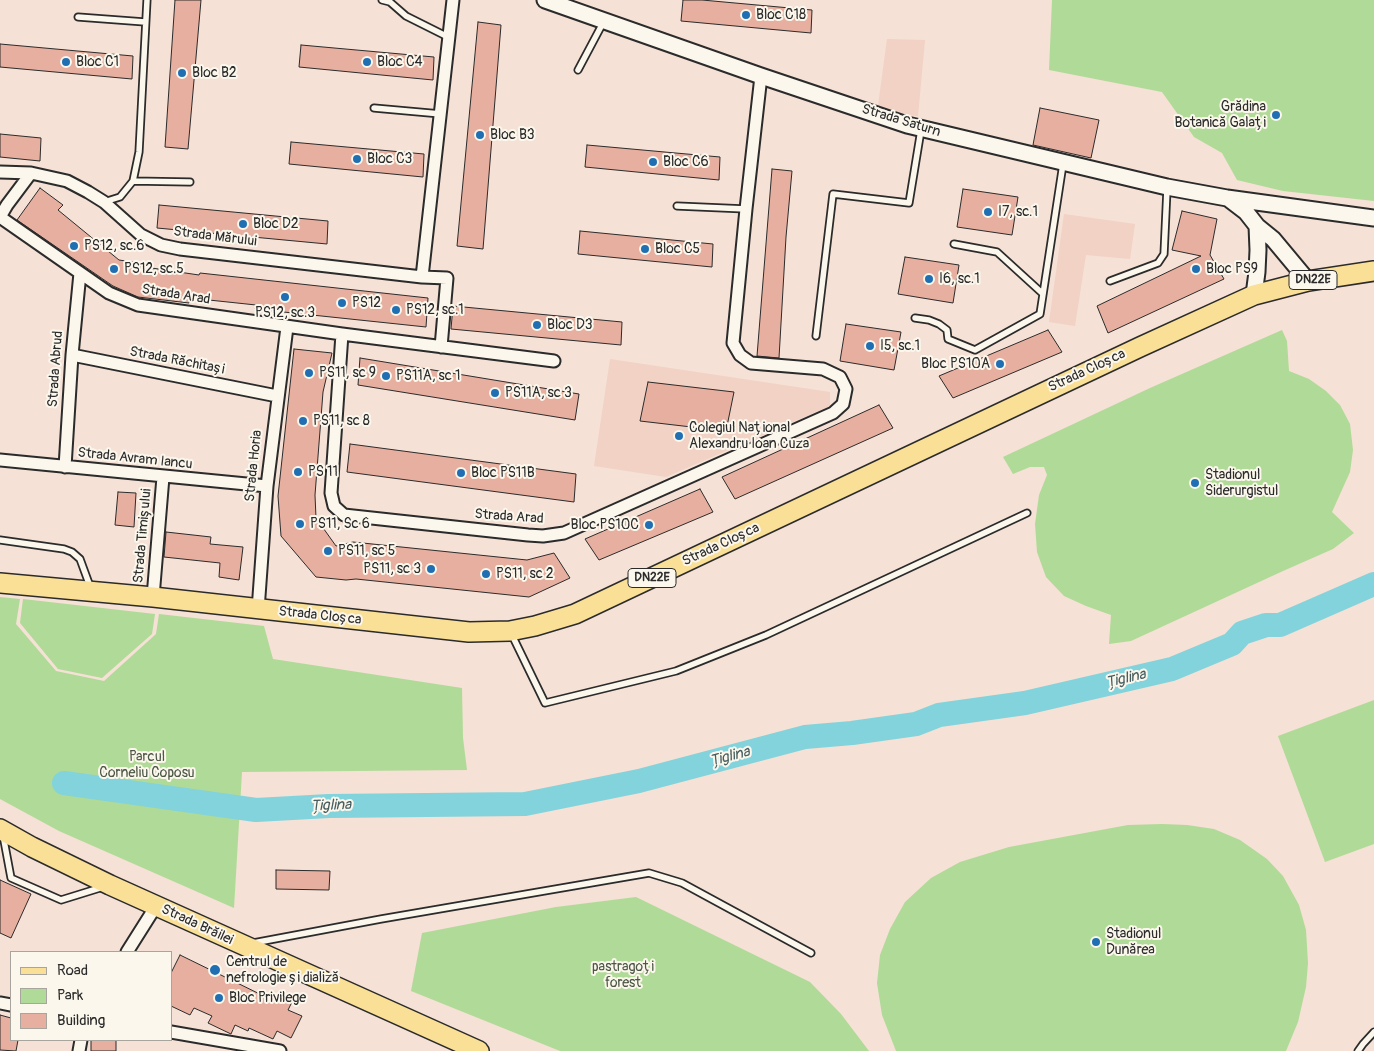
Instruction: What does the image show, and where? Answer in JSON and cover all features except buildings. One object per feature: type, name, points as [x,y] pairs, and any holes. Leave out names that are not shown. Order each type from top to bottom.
[{"type":"main road","name":"Strada Cloșca","points":[[0,583],[153,597],[468,632],[510,631],[535,626],[575,614],[1140,346],[1254,295],[1308,280],[1374,271]]},
{"type":"main road","name":"Strada Brăilei","points":[[1,830],[110,885],[478,1051]]},
{"type":"street","points":[[422,277],[453,0]]},
{"type":"street","name":"Strada Saturn","points":[[545,0],[761,76],[908,125],[1168,187],[1227,198],[1246,212],[1257,226],[1273,239],[1308,280]]},
{"type":"street","points":[[746,210],[761,76]]},
{"type":"street","name":"Strada Mărului","points":[[0,172],[31,173],[67,181],[104,202],[141,235],[161,245],[422,277],[447,278],[441,347]]},
{"type":"street","name":"Strada Arad","points":[[31,173],[0,217],[109,293],[138,305],[342,334],[554,361]]},
{"type":"street","points":[[1227,198],[1374,218]]},
{"type":"street","name":"Strada Arad","points":[[342,334],[331,493],[334,506],[344,515],[528,535],[543,536],[564,532],[833,413],[843,404],[846,389],[840,378],[823,369],[751,363],[740,355],[733,343],[746,210]]},
{"type":"street","points":[[1254,295],[1257,272],[1257,226]]},
{"type":"street","name":"Strada Abrud","points":[[65,467],[72,355],[80,273]]},
{"type":"street","name":"Strada Horia","points":[[258,610],[267,486],[287,326]]},
{"type":"street","name":"Strada Răchitași","points":[[72,355],[277,396]]},
{"type":"street","name":"Strada Avram Iancu","points":[[0,460],[267,486]]},
{"type":"street","name":"Strada Timișului","points":[[153,597],[163,477]]},
{"type":"street","points":[[128,951],[156,906]]},
{"type":"street","points":[[172,1032],[280,1051]]},
{"type":"lane","points":[[104,202],[120,197],[133,181],[139,152],[146,0]]},
{"type":"lane","points":[[382,0],[390,2],[406,16],[448,37]]},
{"type":"lane","points":[[78,17],[145,22]]},
{"type":"lane","points":[[578,70],[604,21]]},
{"type":"lane","points":[[374,108],[441,114]]},
{"type":"lane","points":[[816,336],[833,194],[909,203],[921,128]]},
{"type":"lane","points":[[915,318],[940,324],[947,330],[948,339],[975,350],[1040,314],[1063,162]]},
{"type":"lane","points":[[133,181],[190,182]]},
{"type":"lane","points":[[1110,281],[1158,263],[1161,259],[1164,254],[1168,187]]},
{"type":"lane","points":[[677,206],[746,210]]},
{"type":"lane","points":[[954,244],[997,252],[1042,294]]},
{"type":"lane","points":[[510,631],[545,703],[676,671],[766,635],[1027,513]]},
{"type":"lane","points":[[0,540],[64,549],[72,552],[80,559],[92,591]]},
{"type":"lane","points":[[1,830],[11,878],[60,900],[110,885]]},
{"type":"lane","points":[[242,945],[649,873],[682,883],[811,953]]},
{"type":"lane","points":[[1358,1051],[1374,1032]]},
{"type":"shaded area","points":[[887,39],[925,40],[918,116],[877,113]]},
{"type":"shaded area","points":[[1064,214],[1135,224],[1130,259],[1086,255],[1075,326],[1049,322]]},
{"type":"shaded area","name":"Colegiul Național Alexandru Ioan Cuza","points":[[610,359],[830,392],[830,406],[666,477],[594,466]]},
{"type":"green space","name":"Grădina Botanică Galați","points":[[1052,0],[1374,0],[1374,201],[1283,191],[1237,180],[1222,153],[1194,137],[1162,92],[1049,70]]},
{"type":"green space","name":"Stadionul Siderurgistul","points":[[1282,330],[1287,341],[1289,371],[1309,379],[1326,391],[1340,405],[1350,424],[1353,450],[1350,472],[1332,512],[1354,533],[1333,549],[1131,641],[1109,644],[1111,615],[1064,596],[1046,577],[1037,552],[1035,524],[1039,495],[1047,475],[1044,467],[1030,467],[1013,474],[1003,457],[1150,388]]},
{"type":"green space","name":"Parcul Corneliu Coposu","points":[[0,597],[20,599],[16,624],[56,671],[104,681],[156,634],[159,614],[264,626],[273,659],[462,688],[463,738],[467,770],[242,772],[234,908],[59,831],[0,799]]},
{"type":"green space","points":[[23,599],[155,614],[152,634],[102,678],[58,669],[20,623]]},
{"type":"green space","points":[[1374,700],[1374,844],[1325,862],[1278,736]]},
{"type":"green space","name":"Stadionul Dunărea","points":[[1162,824],[1214,829],[1240,840],[1267,859],[1283,876],[1299,905],[1306,930],[1308,963],[1306,987],[1298,1022],[1286,1051],[896,1051],[882,1015],[877,983],[880,955],[890,929],[905,902],[931,878],[960,862],[1009,847],[1128,825]]},
{"type":"green space","name":"pastragoți forest","points":[[636,897],[810,982],[841,1014],[869,1051],[560,1051],[411,991],[422,933],[556,907]]},
{"type":"waterway","name":"Țiglina","points":[[64,783],[256,810],[329,806],[525,804],[639,781],[805,737],[916,724],[939,715],[1025,703],[1172,669],[1232,644],[1242,633],[1266,625],[1280,625],[1374,584]]},
{"type":"place","name":"Bloc C18","points":[[746,15]]},
{"type":"place","name":"Bloc C1","points":[[66,62]]},
{"type":"place","name":"Bloc C4","points":[[367,62]]},
{"type":"place","name":"Bloc B2","points":[[182,73]]},
{"type":"place","name":"Grădina Botanică Galați","points":[[1276,115]]},
{"type":"place","name":"Bloc B3","points":[[480,135]]},
{"type":"place","name":"Bloc C3","points":[[357,159]]},
{"type":"place","name":"Bloc C6","points":[[653,162]]},
{"type":"place","name":"I7, sc.1","points":[[988,212]]},
{"type":"place","name":"Bloc D2","points":[[243,224]]},
{"type":"place","name":"PS12, sc.6","points":[[74,246]]},
{"type":"place","name":"Bloc C5","points":[[645,249]]},
{"type":"place","name":"PS12, sc.5","points":[[114,269]]},
{"type":"place","name":"Bloc PS9","points":[[1196,269]]},
{"type":"place","name":"I6, sc.1","points":[[929,279]]},
{"type":"place","name":"PS12, sc.3","points":[[285,297]]},
{"type":"place","name":"PS12","points":[[342,303]]},
{"type":"place","name":"PS12, sc.1","points":[[396,310]]},
{"type":"place","name":"Bloc D3","points":[[537,325]]},
{"type":"place","name":"I5, sc.1","points":[[870,346]]},
{"type":"place","name":"Bloc PS10A","points":[[1000,364]]},
{"type":"place","name":"PS11, sc 9","points":[[309,373]]},
{"type":"place","name":"PS11A, sc 1","points":[[386,376]]},
{"type":"place","name":"PS11A, sc 3","points":[[495,393]]},
{"type":"place","name":"PS11, sc 8","points":[[303,421]]},
{"type":"place","name":"Colegiul Național Alexandru Ioan Cuza","points":[[679,436]]},
{"type":"place","name":"PS 11","points":[[298,472]]},
{"type":"place","name":"Bloc PS11B","points":[[461,473]]},
{"type":"place","name":"Stadionul Siderurgistul","points":[[1195,483]]},
{"type":"place","name":"PS11, Sc 6","points":[[300,524]]},
{"type":"place","name":"Bloc PS10C","points":[[649,525]]},
{"type":"place","name":"PS11, sc 5","points":[[328,551]]},
{"type":"place","name":"PS11, sc 3","points":[[431,569]]},
{"type":"place","name":"PS11, sc 2","points":[[486,574]]},
{"type":"place","name":"Stadionul Dunărea","points":[[1096,942]]},
{"type":"place","name":"Centrul de nefrologie și dializă","points":[[215,970]]},
{"type":"place","name":"Bloc Privilege","points":[[219,998]]}]
